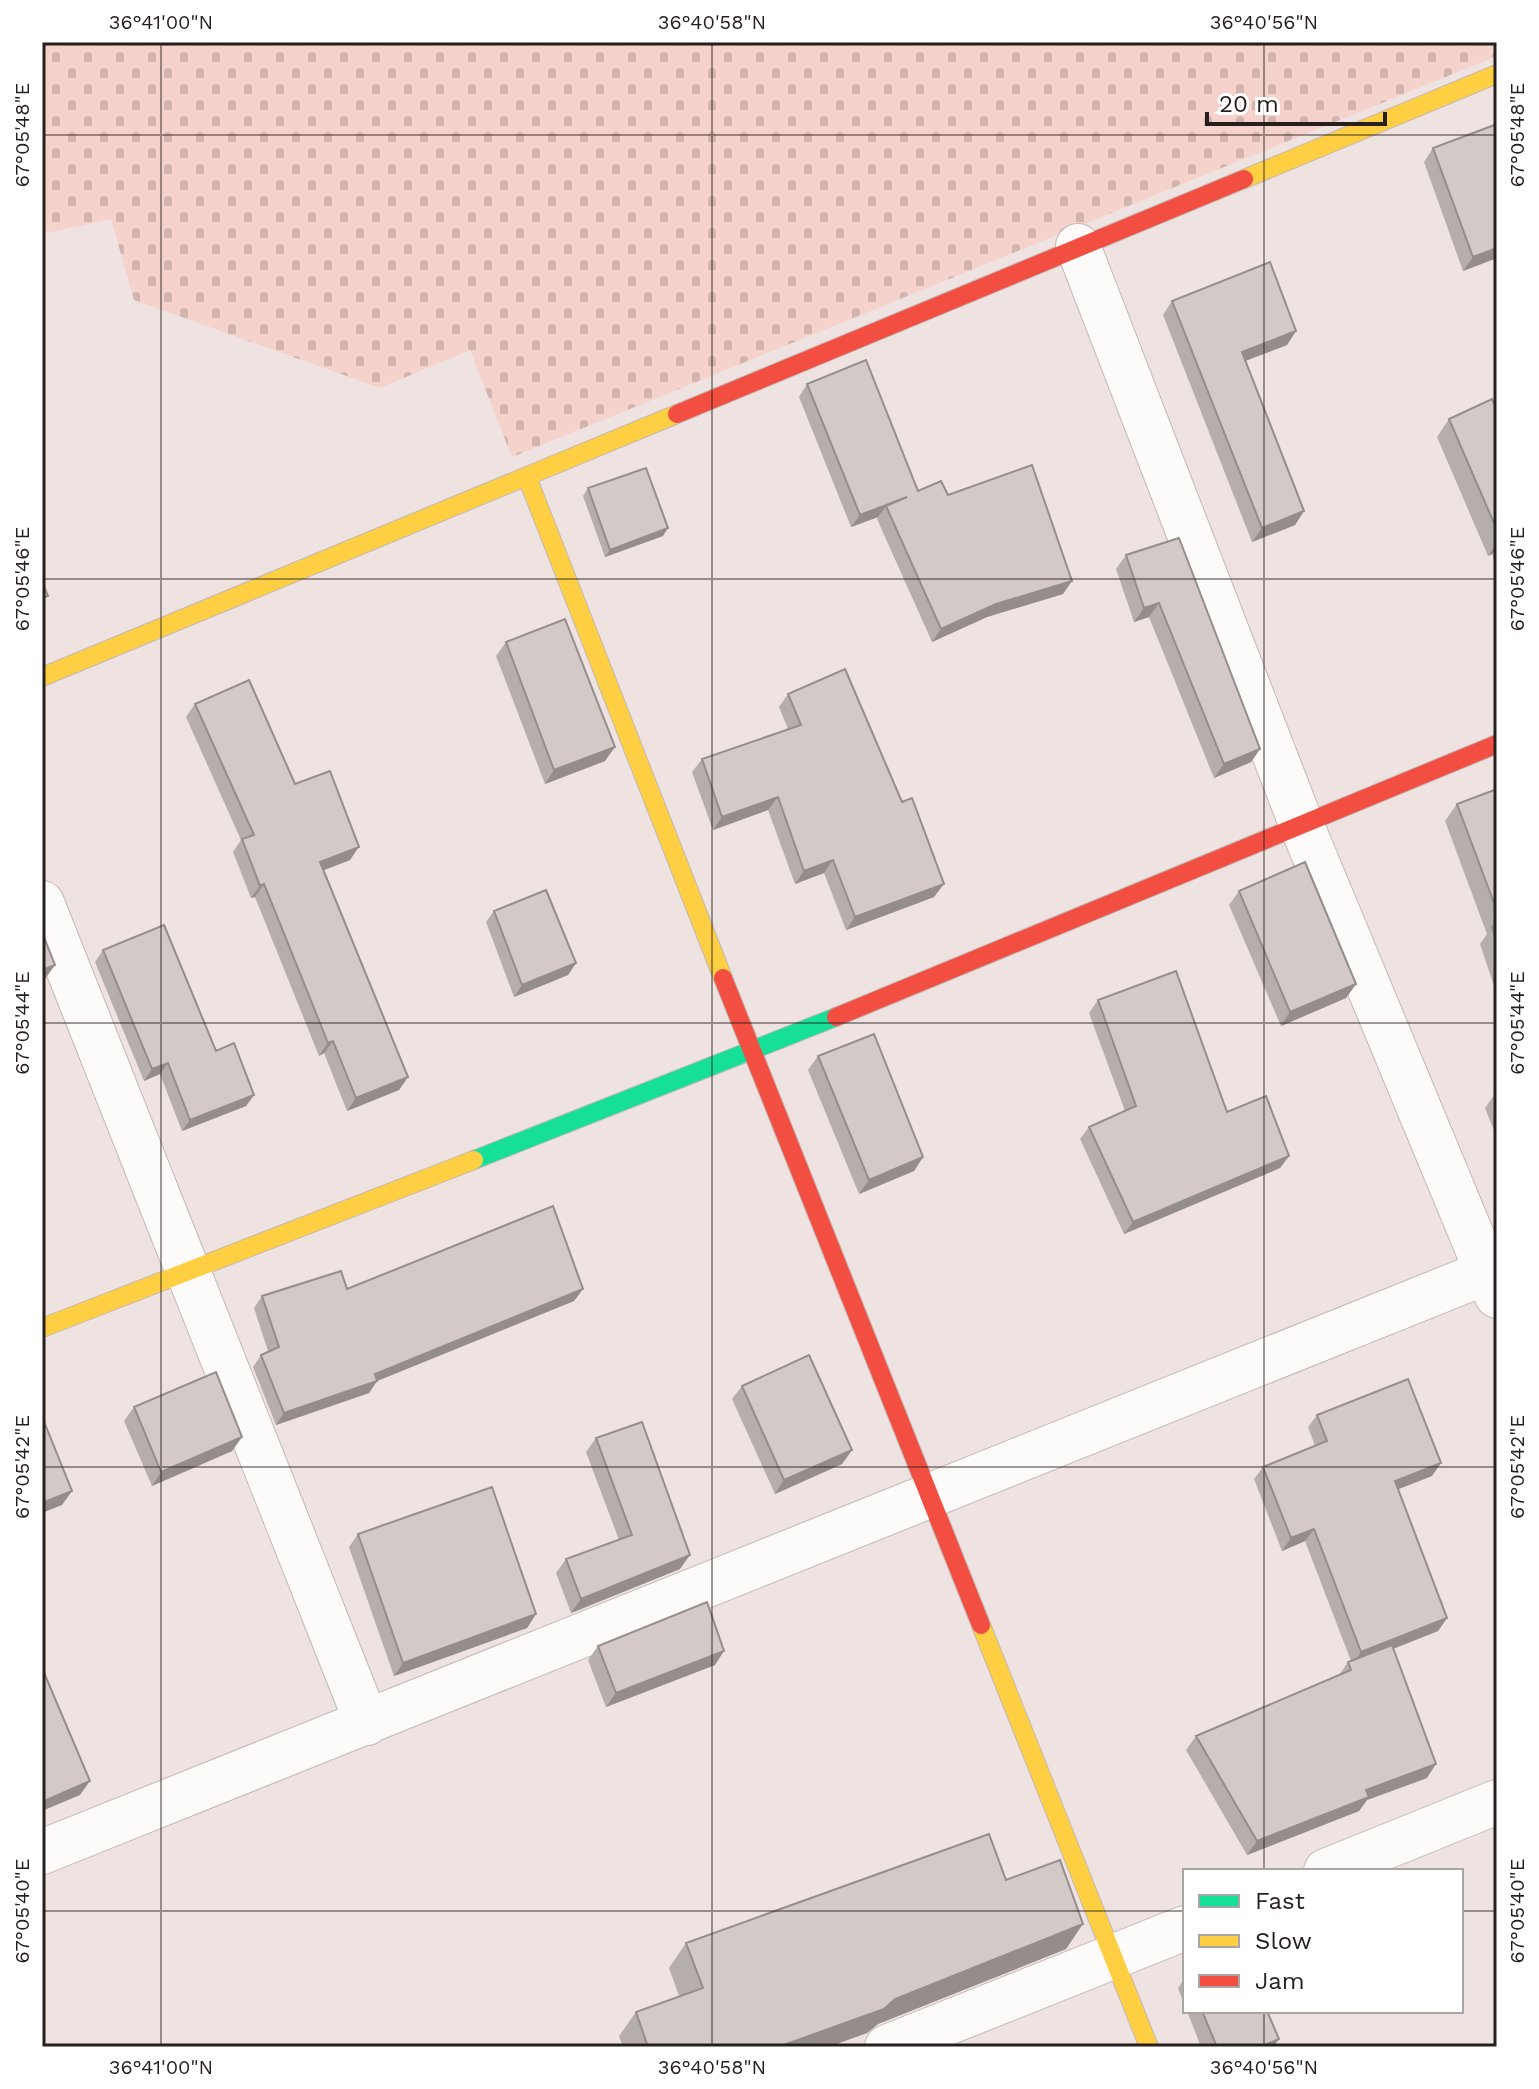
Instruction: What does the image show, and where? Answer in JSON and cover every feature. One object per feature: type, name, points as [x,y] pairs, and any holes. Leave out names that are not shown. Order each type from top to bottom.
[{"type":"street","points":[[42,677],[1497,74]]},
{"type":"street","points":[[42,1852],[931,1496],[1494,1279],[1302,826],[1078,246]]},
{"type":"street","points":[[527,477],[752,1052],[1149,2047]]},
{"type":"street","points":[[42,1328],[752,1052],[1497,744]]},
{"type":"street","points":[[42,903],[367,1723]]},
{"type":"street","points":[[1331,1869],[1497,1802]]},
{"type":"street","points":[[887,2047],[1183,1929]]},
{"type":"green space","points":[[42,42],[1497,42],[1497,56],[512,457],[470,350],[380,388],[134,300],[111,219],[42,234]]},
{"type":"building","points":[[1497,124],[1497,248],[1473,257],[1433,148]]},
{"type":"building","points":[[1270,262],[1296,331],[1242,352],[1304,511],[1262,528],[1172,301]]},
{"type":"building","points":[[866,360],[918,491],[941,481],[948,495],[1032,465],[1072,581],[996,604],[941,629],[886,506],[907,497],[860,515],[807,384]]},
{"type":"building","points":[[1492,399],[1497,405],[1497,530],[1449,419]]},
{"type":"building","points":[[646,468],[668,528],[610,550],[588,488]]},
{"type":"building","points":[[1179,538],[1260,749],[1224,764],[1159,603],[1144,608],[1126,555]]},
{"type":"building","points":[[42,582],[48,596],[42,598]]},
{"type":"building","points":[[565,619],[615,747],[554,770],[506,642]]},
{"type":"building","points":[[845,669],[902,802],[912,798],[944,884],[855,917],[833,860],[804,871],[778,797],[722,817],[702,759],[801,725],[788,694]]},
{"type":"building","points":[[249,680],[295,784],[330,771],[359,847],[320,862],[408,1077],[356,1098],[333,1041],[328,1043],[264,884],[260,886],[242,839],[254,835],[195,704]]},
{"type":"building","points":[[1497,789],[1497,911],[1457,804]]},
{"type":"building","points":[[1305,862],[1356,984],[1290,1012],[1239,891]]},
{"type":"building","points":[[546,890],[576,963],[522,985],[494,911]]},
{"type":"building","points":[[164,925],[216,1051],[234,1043],[254,1095],[190,1120],[168,1063],[152,1069],[103,950]]},
{"type":"building","points":[[1497,925],[1497,942],[1492,927]]},
{"type":"building","points":[[42,932],[55,965],[42,970]]},
{"type":"building","points":[[1176,971],[1227,1112],[1266,1096],[1289,1156],[1133,1222],[1089,1127],[1136,1106],[1098,1000]]},
{"type":"building","points":[[874,1034],[923,1157],[869,1180],[818,1056]]},
{"type":"building","points":[[553,1206],[583,1289],[375,1374],[377,1381],[284,1413],[261,1355],[279,1347],[262,1296],[341,1271],[347,1289]]},
{"type":"building","points":[[809,1355],[852,1450],[784,1480],[742,1386]]},
{"type":"building","points":[[216,1372],[242,1437],[161,1472],[134,1407]]},
{"type":"building","points":[[1408,1379],[1441,1463],[1395,1481],[1447,1618],[1361,1652],[1314,1529],[1291,1538],[1263,1467],[1327,1441],[1317,1415]]},
{"type":"building","points":[[42,1420],[72,1491],[42,1503]]},
{"type":"building","points":[[642,1422],[690,1555],[581,1599],[566,1559],[632,1535],[596,1438]]},
{"type":"building","points":[[492,1487],[536,1614],[403,1663],[358,1534]]},
{"type":"building","points":[[707,1602],[724,1651],[616,1693],[598,1646]]},
{"type":"building","points":[[1392,1645],[1436,1764],[1366,1790],[1369,1797],[1257,1841],[1196,1736],[1351,1670],[1348,1662]]},
{"type":"building","points":[[42,1668],[90,1781],[42,1802]]},
{"type":"building","points":[[989,1834],[1006,1880],[1060,1860],[1083,1924],[895,1999],[884,2009],[778,2047],[648,2047],[636,2012],[703,1988],[686,1943]]},
{"type":"building","points":[[1203,2013],[1268,2013],[1279,2039],[1260,2047],[1217,2047]]},
{"type":"traffic: fast","points":[[474,1160],[836,1017]]},
{"type":"traffic: slow","points":[[1244,179],[1497,74]]},
{"type":"traffic: slow","points":[[42,677],[677,414]]},
{"type":"traffic: slow","points":[[527,477],[723,978]]},
{"type":"traffic: slow","points":[[42,1328],[474,1160]]},
{"type":"traffic: slow","points":[[981,1625],[1149,2047]]},
{"type":"traffic: jam","points":[[677,414],[1244,179]]},
{"type":"traffic: jam","points":[[836,1017],[1497,744]]},
{"type":"traffic: jam","points":[[723,978],[981,1625]]}]
